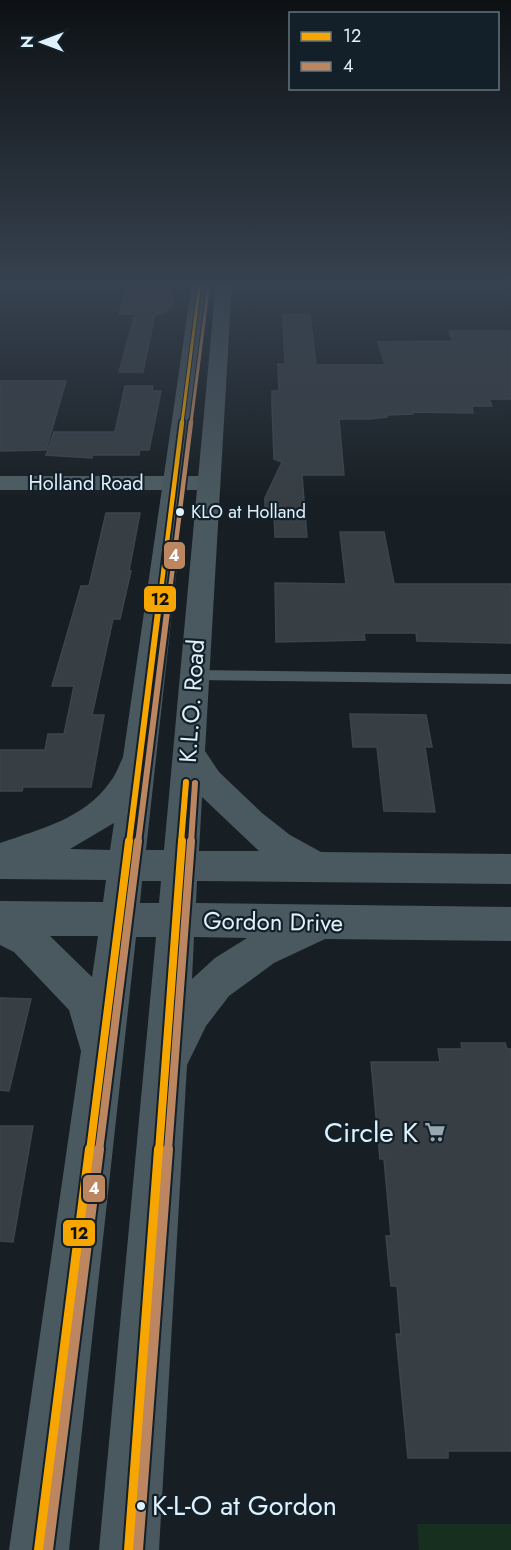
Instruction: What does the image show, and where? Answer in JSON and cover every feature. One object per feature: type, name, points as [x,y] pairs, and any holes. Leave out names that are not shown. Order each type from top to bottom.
[{"type":"main road","name":"K.L.O. Road","points":[[39,1550],[191,354]]},
{"type":"main road","name":"K.L.O. Road","points":[[129,1550],[219,354]]},
{"type":"main road","points":[[189,752],[207,781],[250,823],[277,845],[318,868]]},
{"type":"main road","points":[[0,858],[36,849],[68,836],[100,814],[122,792],[141,753]]},
{"type":"main road","points":[[0,864],[511,869]]},
{"type":"main road","name":"Gordon Drive","points":[[0,918],[511,924]]},
{"type":"main road","points":[[165,1068],[192,1011],[214,983],[258,952],[321,922]]},
{"type":"main road","points":[[0,925],[28,940],[87,1000],[102,1055]]},
{"type":"street","name":"Holland Road","points":[[0,483],[209,483]]},
{"type":"lane","points":[[194,675],[511,679]]},
{"type":"green space","points":[[417,1524],[511,1524],[511,1550],[419,1550]]},
{"type":"building","points":[[124,354],[147,354],[143,372],[119,372]]},
{"type":"building","points":[[285,354],[315,354],[316,365],[385,365],[382,354],[511,354],[511,399],[489,399],[492,406],[472,406],[473,413],[412,412],[413,414],[387,415],[387,417],[369,419],[339,419],[344,475],[302,475],[307,537],[275,537],[274,512],[265,512],[265,498],[282,462],[274,459],[272,391],[279,391],[278,364],[285,364]]},
{"type":"building","points":[[0,381],[66,381],[46,450],[0,451]]},
{"type":"building","points":[[125,386],[153,386],[152,391],[161,391],[149,450],[140,450],[139,455],[92,455],[92,458],[46,455],[54,432],[115,432]]},
{"type":"building","points":[[106,513],[140,513],[129,571],[131,571],[120,619],[113,619],[92,715],[104,715],[91,787],[23,787],[22,791],[0,791],[0,750],[45,750],[48,734],[64,734],[74,686],[52,686],[81,586],[89,586]]},
{"type":"building","points":[[340,532],[384,532],[394,584],[511,584],[511,643],[417,641],[416,633],[364,633],[365,640],[276,642],[275,583],[346,584]]},
{"type":"building","points":[[350,714],[426,715],[432,747],[425,747],[435,812],[384,811],[377,747],[353,747]]},
{"type":"building","points":[[0,998],[31,999],[9,1091],[0,1090]]},
{"type":"building","points":[[461,1043],[505,1043],[507,1049],[511,1049],[511,1451],[448,1451],[448,1458],[408,1458],[396,1334],[401,1334],[397,1286],[391,1286],[386,1236],[391,1236],[384,1159],[380,1159],[371,1062],[440,1062],[438,1049],[462,1049]]},
{"type":"building","points":[[0,1126],[33,1126],[13,1242],[0,1241]]},
{"type":"transit line","name":"12","points":[[39,1550],[191,354]]},
{"type":"transit line","name":"4","points":[[48,1550],[200,354]]},
{"type":"transit line","name":"12","points":[[129,1550],[186,782]]},
{"type":"transit line","name":"4","points":[[138,1550],[195,783]]},
{"type":"place","name":"KLO at Holland","points":[[180,512]]},
{"type":"place","name":"Circle K","points":[[435,1132]]},
{"type":"place","name":"K-L-O at Gordon","points":[[141,1506]]}]
